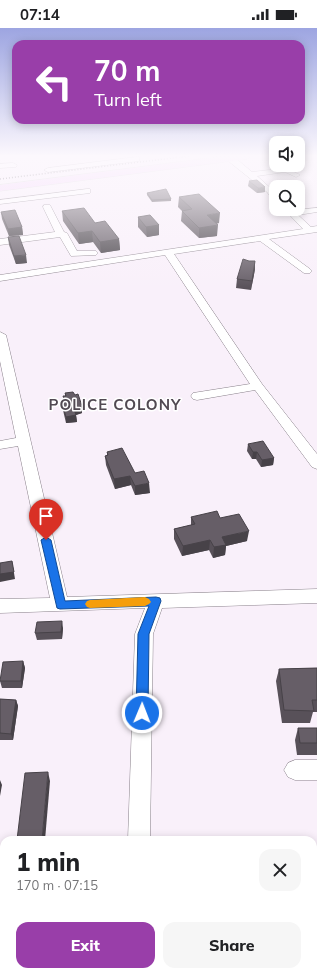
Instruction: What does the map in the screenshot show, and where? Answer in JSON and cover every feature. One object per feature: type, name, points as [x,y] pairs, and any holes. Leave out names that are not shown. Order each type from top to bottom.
[{"type":"street","points":[[0,202],[14,200]]},
{"type":"street","points":[[47,207],[60,234],[64,235],[74,254],[93,253]]},
{"type":"street","points":[[305,210],[317,210]]},
{"type":"street","points":[[296,216],[313,230]]},
{"type":"street","points":[[0,278],[167,251],[313,230]]},
{"type":"street","points":[[0,242],[60,234]]},
{"type":"street","points":[[261,237],[273,249],[294,261],[307,271]]},
{"type":"street","points":[[167,251],[258,386],[317,464]]},
{"type":"street","points":[[0,335],[60,605]]},
{"type":"street","points":[[197,396],[258,386]]},
{"type":"street","points":[[0,445],[24,442]]},
{"type":"street","points":[[304,447],[317,458]]},
{"type":"street","points":[[0,606],[317,596]]},
{"type":"street","points":[[139,836],[144,634],[156,601]]},
{"type":"street","points":[[295,770],[317,770]]},
{"type":"building","points":[[183,200],[206,200],[220,213],[207,215],[218,225],[199,228],[182,211],[192,209]]},
{"type":"building","points":[[84,208],[95,223],[105,221],[119,239],[100,242],[92,231],[78,233],[62,211]]},
{"type":"building","points":[[15,210],[22,227],[8,229],[1,212]]},
{"type":"building","points":[[150,215],[159,225],[146,227],[138,217]]},
{"type":"building","points":[[19,236],[26,255],[14,256],[8,237]]},
{"type":"building","points":[[243,259],[255,261],[252,281],[237,279]]},
{"type":"building","points":[[73,392],[75,395],[78,394],[82,406],[74,409],[76,415],[66,417],[61,400],[64,399],[63,396],[66,396],[65,393]]},
{"type":"building","points":[[263,441],[274,458],[262,460],[257,452],[253,452],[248,444]]},
{"type":"building","points":[[122,448],[135,473],[144,471],[149,483],[135,486],[130,476],[114,479],[105,456],[108,455],[107,452]]},
{"type":"building","points":[[217,511],[220,518],[239,514],[249,531],[222,537],[226,545],[214,547],[210,540],[183,546],[174,529],[195,524],[191,517]]},
{"type":"building","points":[[12,561],[14,572],[0,574],[0,563]]},
{"type":"building","points":[[62,621],[61,632],[35,633],[37,622]]},
{"type":"building","points":[[23,661],[21,681],[0,681],[3,662]]},
{"type":"building","points":[[317,668],[317,700],[312,700],[314,711],[284,710],[279,669]]},
{"type":"building","points":[[0,699],[16,700],[11,734],[0,733]]},
{"type":"building","points":[[298,728],[317,728],[317,743],[300,743]]},
{"type":"building","points":[[48,772],[42,836],[17,836],[25,773]]},
{"type":"slow traffic","points":[[90,604],[145,602]]},
{"type":"district","name":"POLICE COLONY","points":[[115,405]]},
{"type":"route","points":[[46,540],[60,605],[156,601],[144,634],[142,713]]}]
